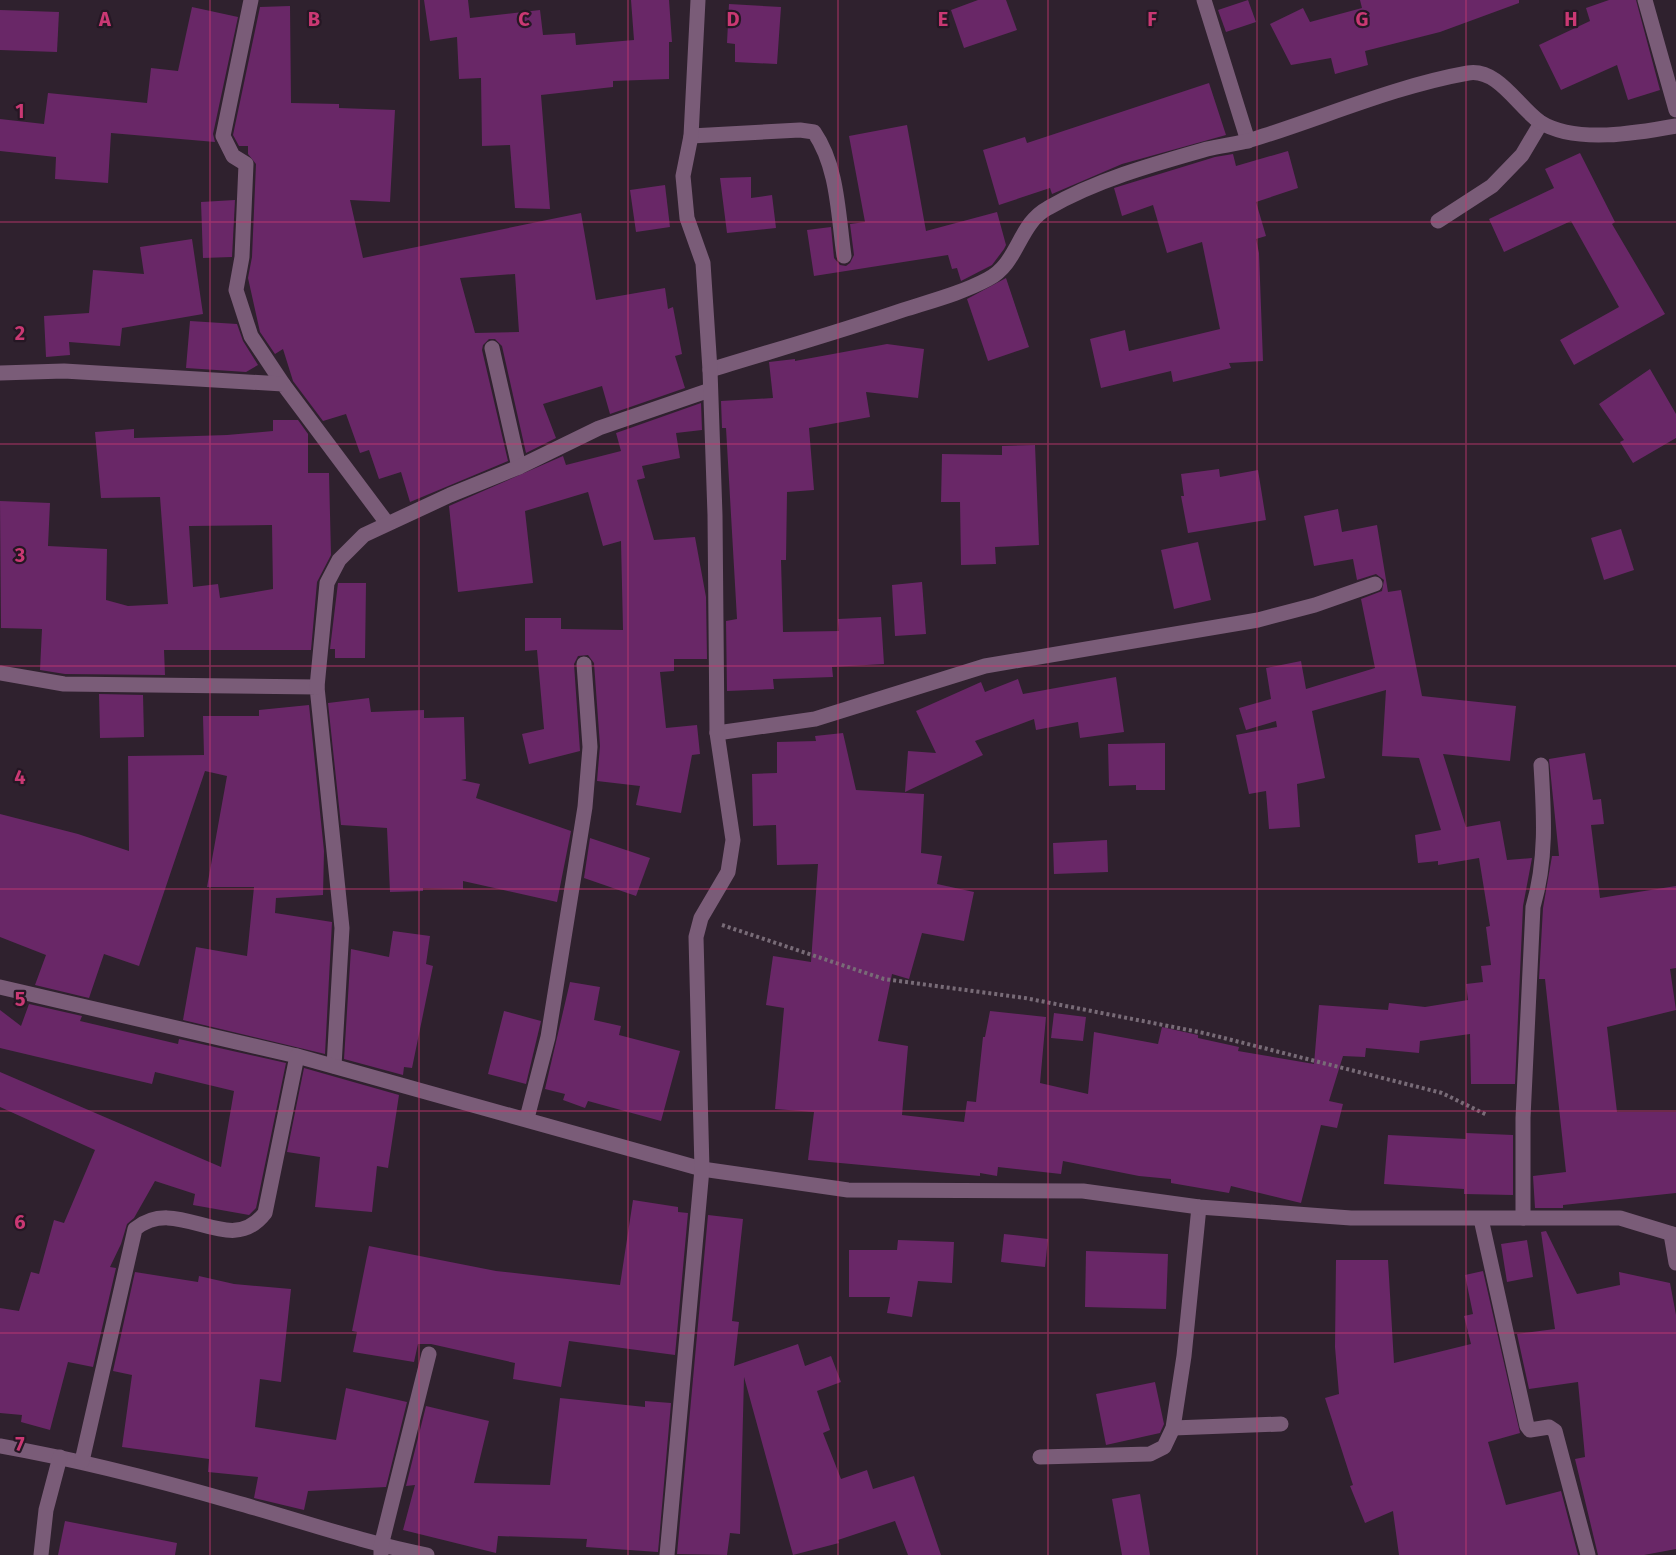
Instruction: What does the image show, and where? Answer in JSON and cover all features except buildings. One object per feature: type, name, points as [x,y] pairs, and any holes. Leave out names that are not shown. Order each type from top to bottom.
[{"type":"street","points":[[251,0],[223,136],[233,156],[246,164],[242,257],[236,290],[251,336],[283,384],[387,523]]},
{"type":"street","points":[[667,1555],[702,1169],[696,936],[701,918],[728,872],[733,840],[717,733],[710,370],[703,264],[687,218],[682,176],[691,136],[698,0]]},
{"type":"street","points":[[1204,0],[1248,141]]},
{"type":"street","points":[[1645,0],[1676,110]]},
{"type":"street","points":[[710,370],[864,323],[991,278],[1012,257],[1025,227],[1044,210],[1074,193],[1209,149],[1248,141],[1416,85],[1471,73],[1483,74],[1494,80],[1541,123],[1578,134],[1621,134],[1676,126]]},
{"type":"street","points":[[1438,221],[1492,186],[1522,155],[1541,123]]},
{"type":"street","points":[[691,136],[800,130],[814,132],[827,150],[844,256]]},
{"type":"street","points":[[492,348],[519,467]]},
{"type":"street","points":[[0,373],[64,372],[283,384]]},
{"type":"street","points":[[334,1066],[342,928],[316,687],[327,583],[339,560],[364,535],[387,523],[519,467],[599,428],[710,390]]},
{"type":"street","points":[[717,733],[815,719],[985,666],[1258,620],[1315,605],[1375,584]]},
{"type":"street","points":[[527,1118],[548,1037],[585,807],[590,747],[584,664]]},
{"type":"street","points":[[0,673],[64,684],[316,687]]},
{"type":"street","points":[[1523,1218],[1523,1118],[1533,907],[1539,884],[1545,826],[1541,765]]},
{"type":"street","points":[[0,987],[297,1056],[527,1118],[702,1169],[848,1190],[1083,1191],[1199,1207],[1351,1218],[1620,1218],[1674,1235],[1676,1263]]},
{"type":"street","points":[[82,1461],[135,1229],[147,1219],[168,1218],[239,1232],[255,1226],[265,1213],[297,1056]]},
{"type":"street","points":[[1040,1457],[1150,1454],[1164,1447],[1173,1428],[1184,1356],[1199,1207]]},
{"type":"street","points":[[1481,1218],[1527,1426],[1530,1430],[1549,1427],[1555,1431],[1588,1555]]},
{"type":"street","points":[[381,1550],[429,1354]]},
{"type":"street","points":[[1173,1428],[1281,1425]]},
{"type":"street","points":[[0,1446],[82,1461],[234,1502],[381,1550],[427,1555]]},
{"type":"street","points":[[41,1555],[46,1510],[60,1457]]},
{"type":"path","points":[[701,918],[884,979],[1025,998],[1204,1033],[1442,1093],[1487,1115]]}]
